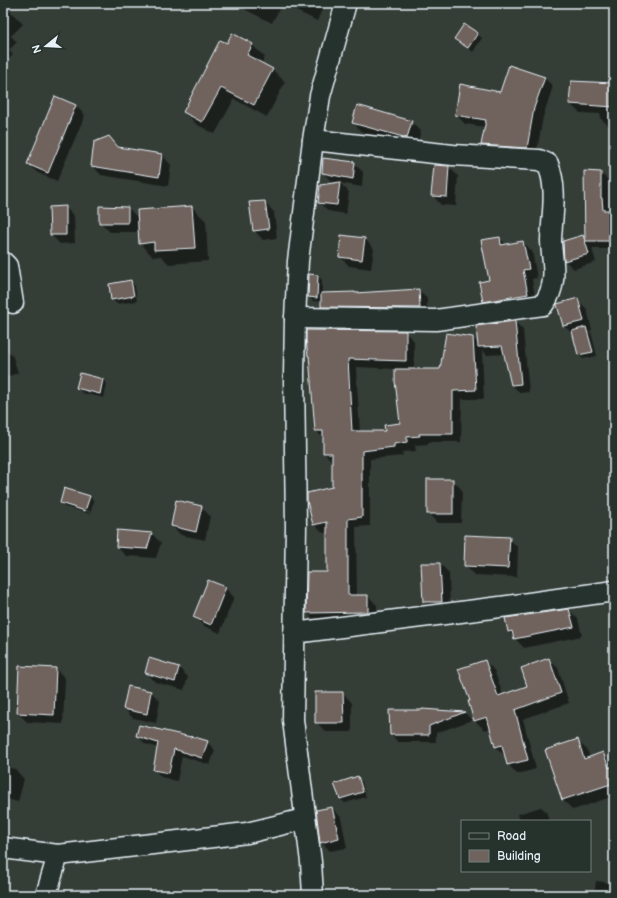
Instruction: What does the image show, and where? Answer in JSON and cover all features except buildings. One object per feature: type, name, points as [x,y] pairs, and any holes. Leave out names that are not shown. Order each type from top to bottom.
[{"type":"street","points":[[313,895],[311,862],[304,819],[293,720],[296,526],[294,375],[298,261],[320,96],[346,3]]},
{"type":"street","points":[[296,318],[436,320],[526,308],[543,305],[549,296],[553,279],[551,241],[555,193],[552,175],[548,164],[539,160],[453,155],[313,140]]},
{"type":"street","points":[[3,262],[7,266],[13,303]]},
{"type":"street","points":[[294,633],[508,606],[614,590]]},
{"type":"street","points":[[3,848],[58,855],[247,833],[304,819]]},
{"type":"street","points":[[46,895],[58,855]]}]
